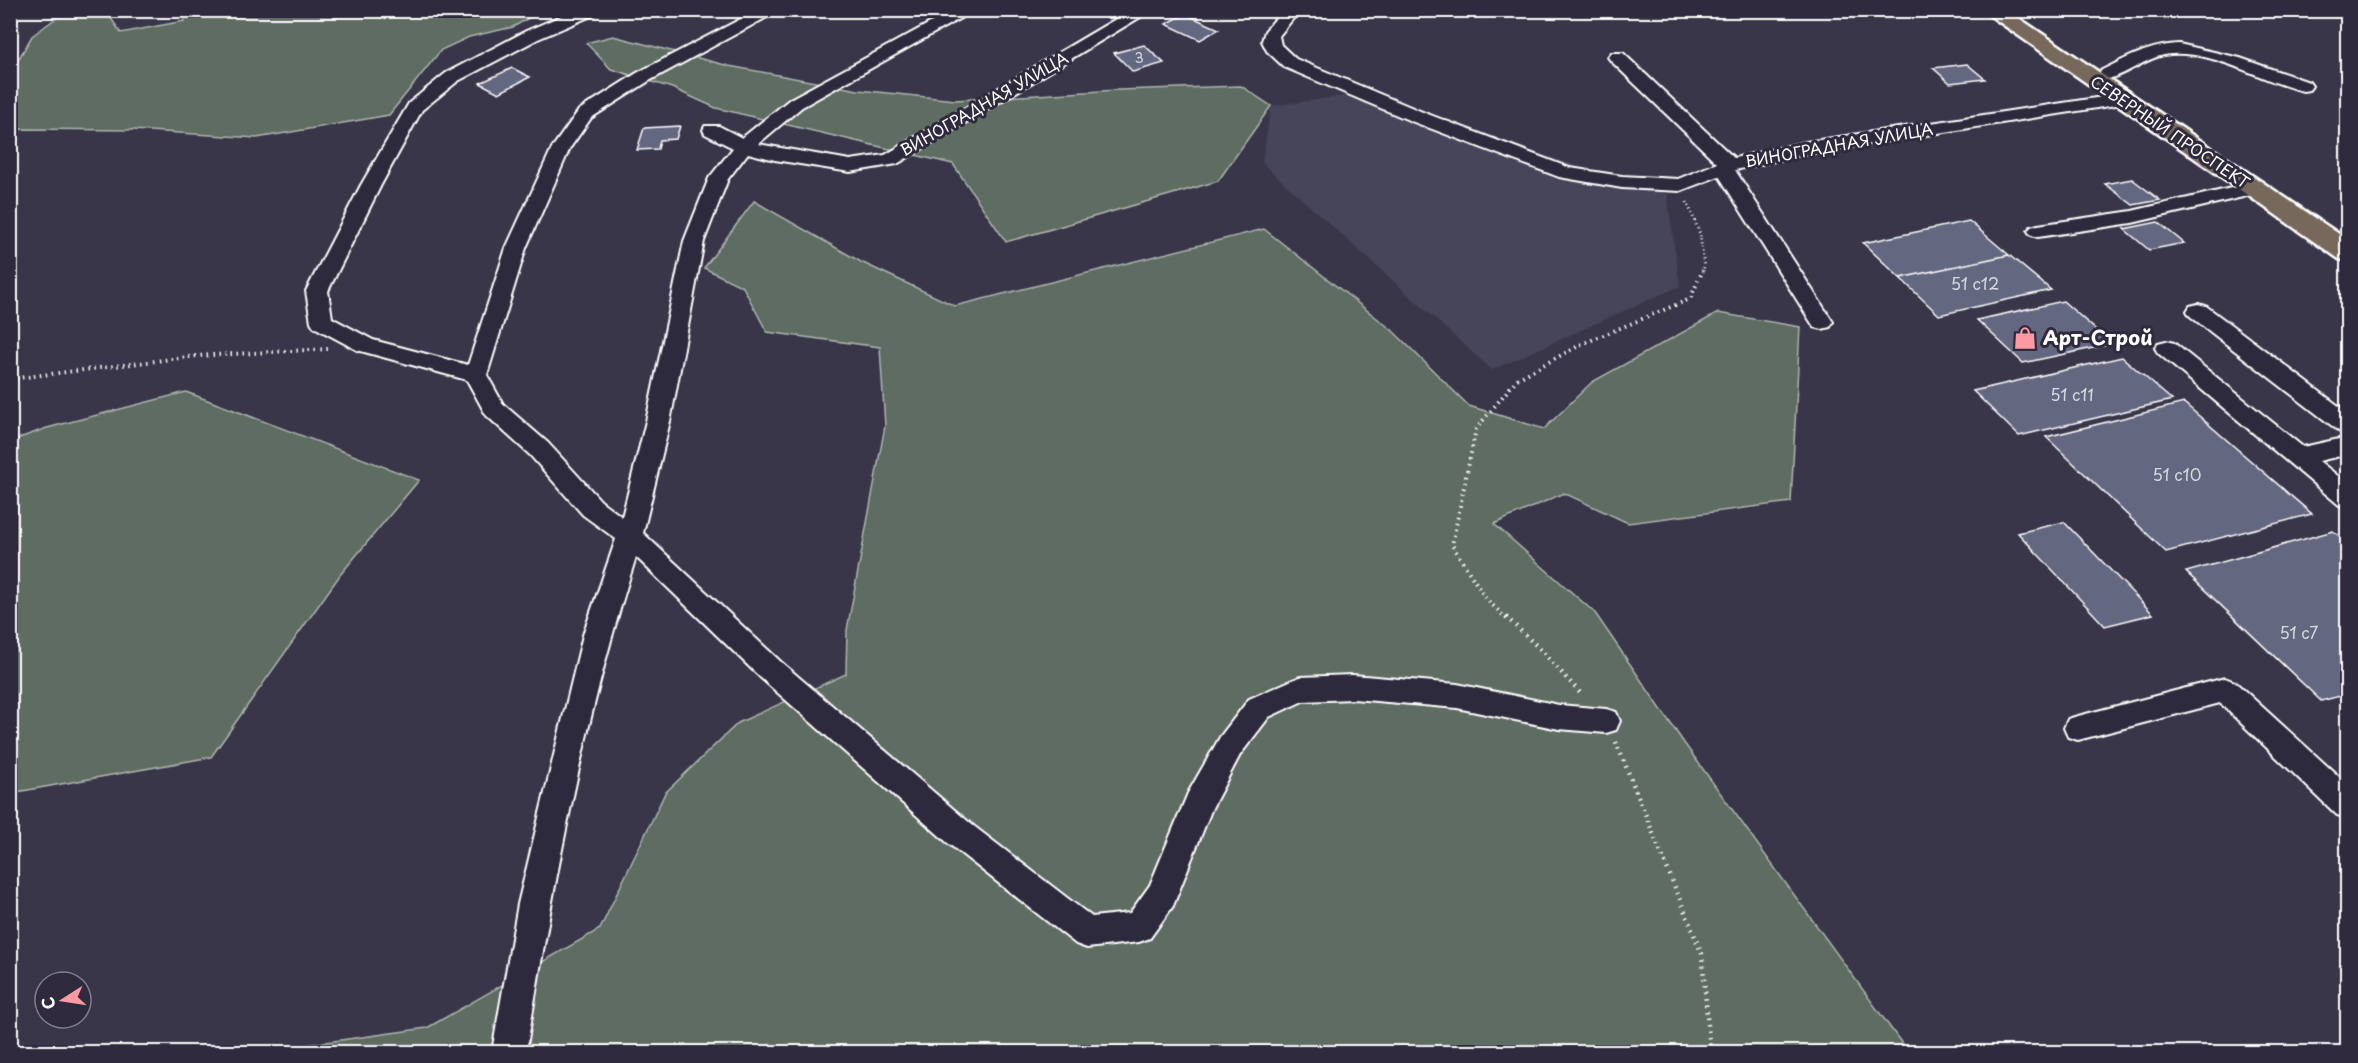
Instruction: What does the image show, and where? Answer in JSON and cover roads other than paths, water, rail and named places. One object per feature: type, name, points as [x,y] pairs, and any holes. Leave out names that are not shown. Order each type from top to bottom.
[{"type":"main road","name":"СЕВЕРНЫЙ ПРОСПЕКТ","points":[[1992,10],[2348,253]]},
{"type":"main road","name":"СЕВЕРНЫЙ ПРОСПЕКТ","points":[[2013,10],[2348,237]]},
{"type":"lane","points":[[477,375],[365,345],[322,322],[317,291],[371,185],[415,107],[452,77],[532,34],[590,10]]},
{"type":"lane","points":[[772,10],[643,77],[585,114],[561,148],[516,248],[477,375],[494,409],[539,449],[592,508],[630,536],[771,670],[960,834],[1087,933],[1139,927],[1162,895],[1199,803],[1230,746],[1259,708],[1300,689],[1353,687],[1457,696],[1559,717],[1606,721]]},
{"type":"lane","points":[[509,1053],[534,904],[592,658],[630,536],[659,417],[694,241],[719,178],[744,146],[796,103],[967,10]]},
{"type":"lane","name":"ВИНОГРАДНАЯ УЛИЦА","points":[[712,130],[744,146],[775,154],[850,166],[890,160],[1144,10]]},
{"type":"lane","name":"ВИНОГРАДНАЯ УЛИЦА","points":[[1292,10],[1271,31],[1270,41],[1277,52],[1290,63],[1418,117],[1566,173],[1622,182],[1680,185],[1727,167],[1806,148],[2122,99]]},
{"type":"lane","points":[[2108,74],[2162,50],[2180,50],[2243,66],[2303,86]]},
{"type":"lane","points":[[1617,57],[1727,167],[1822,322]]},
{"type":"lane","points":[[2038,231],[2132,216],[2253,189]]},
{"type":"lane","points":[[2198,311],[2348,426]]},
{"type":"lane","points":[[2166,348],[2348,498]]},
{"type":"lane","points":[[2299,457],[2348,445]]},
{"type":"lane","points":[[2078,728],[2225,690],[2348,805]]},
{"type":"place","name":"Арт-Строй","points":[[2025,338]]}]
